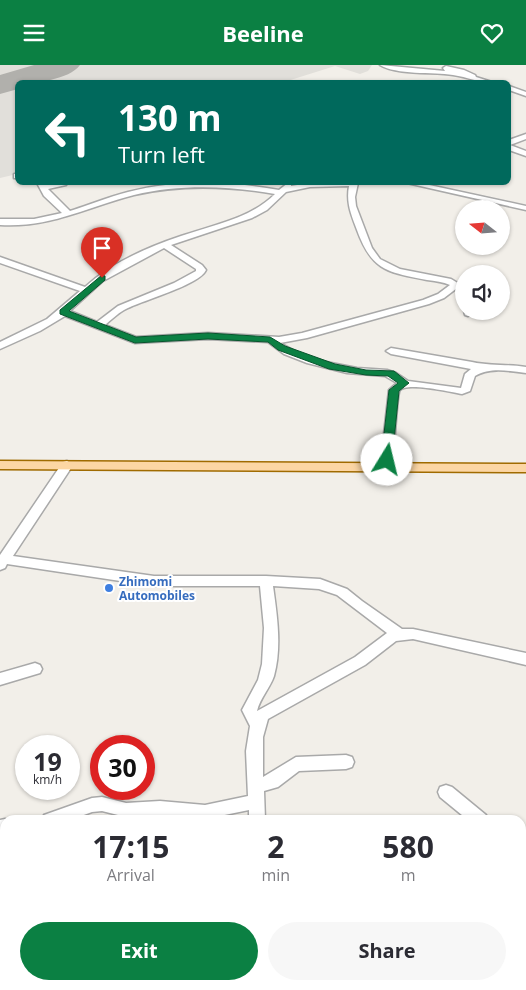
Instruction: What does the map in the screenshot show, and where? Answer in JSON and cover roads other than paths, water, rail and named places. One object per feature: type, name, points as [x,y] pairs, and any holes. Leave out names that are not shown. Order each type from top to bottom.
[{"type":"main road","points":[[0,458],[526,460]]},
{"type":"main road","points":[[0,465],[526,468]]},
{"type":"street","points":[[383,65],[415,71],[458,69]]},
{"type":"street","points":[[429,80],[438,71],[446,68],[458,69],[482,80]]},
{"type":"street","points":[[511,89],[526,95]]},
{"type":"street","points":[[511,144],[526,136]]},
{"type":"street","points":[[511,146],[526,154]]},
{"type":"street","points":[[43,185],[47,194],[68,214]]},
{"type":"street","points":[[0,222],[24,222],[68,214],[143,191],[188,185]]},
{"type":"street","points":[[220,185],[285,188],[310,185]]},
{"type":"street","points":[[354,185],[351,197],[352,206],[368,248],[377,261],[397,271],[455,282]]},
{"type":"street","points":[[420,185],[526,208]]},
{"type":"street","points":[[0,346],[22,337],[63,312],[86,290],[126,263],[165,245],[248,215],[263,207],[285,188]]},
{"type":"street","points":[[98,325],[121,308],[177,285],[200,273],[199,267],[165,245]]},
{"type":"street","points":[[0,260],[86,290]]},
{"type":"street","points":[[63,312],[135,340],[208,336],[291,339],[426,302],[455,286]]},
{"type":"street","points":[[270,339],[282,348],[314,362],[358,372],[390,373],[404,383]]},
{"type":"street","points":[[391,351],[465,363],[480,369]]},
{"type":"street","points":[[387,460],[394,390],[398,386],[404,383],[418,384],[462,391],[466,389],[470,374],[480,369],[526,370]]},
{"type":"street","points":[[67,465],[2,562],[154,581],[266,581],[311,583],[328,586],[342,591],[357,605],[399,634]]},
{"type":"street","points":[[256,724],[249,711],[264,682],[269,664],[270,627],[266,581]]},
{"type":"street","points":[[257,815],[254,739],[256,724],[262,715],[352,665],[391,637],[399,634],[412,634],[526,659]]},
{"type":"street","points":[[0,679],[35,669]]},
{"type":"street","points":[[64,815],[92,805],[102,804],[126,810],[160,808],[204,812],[256,794],[296,764],[346,763]]},
{"type":"street","points":[[446,792],[474,815]]},
{"type":"place","name":"Zhimomi Automobiles","points":[[109,588]]}]
